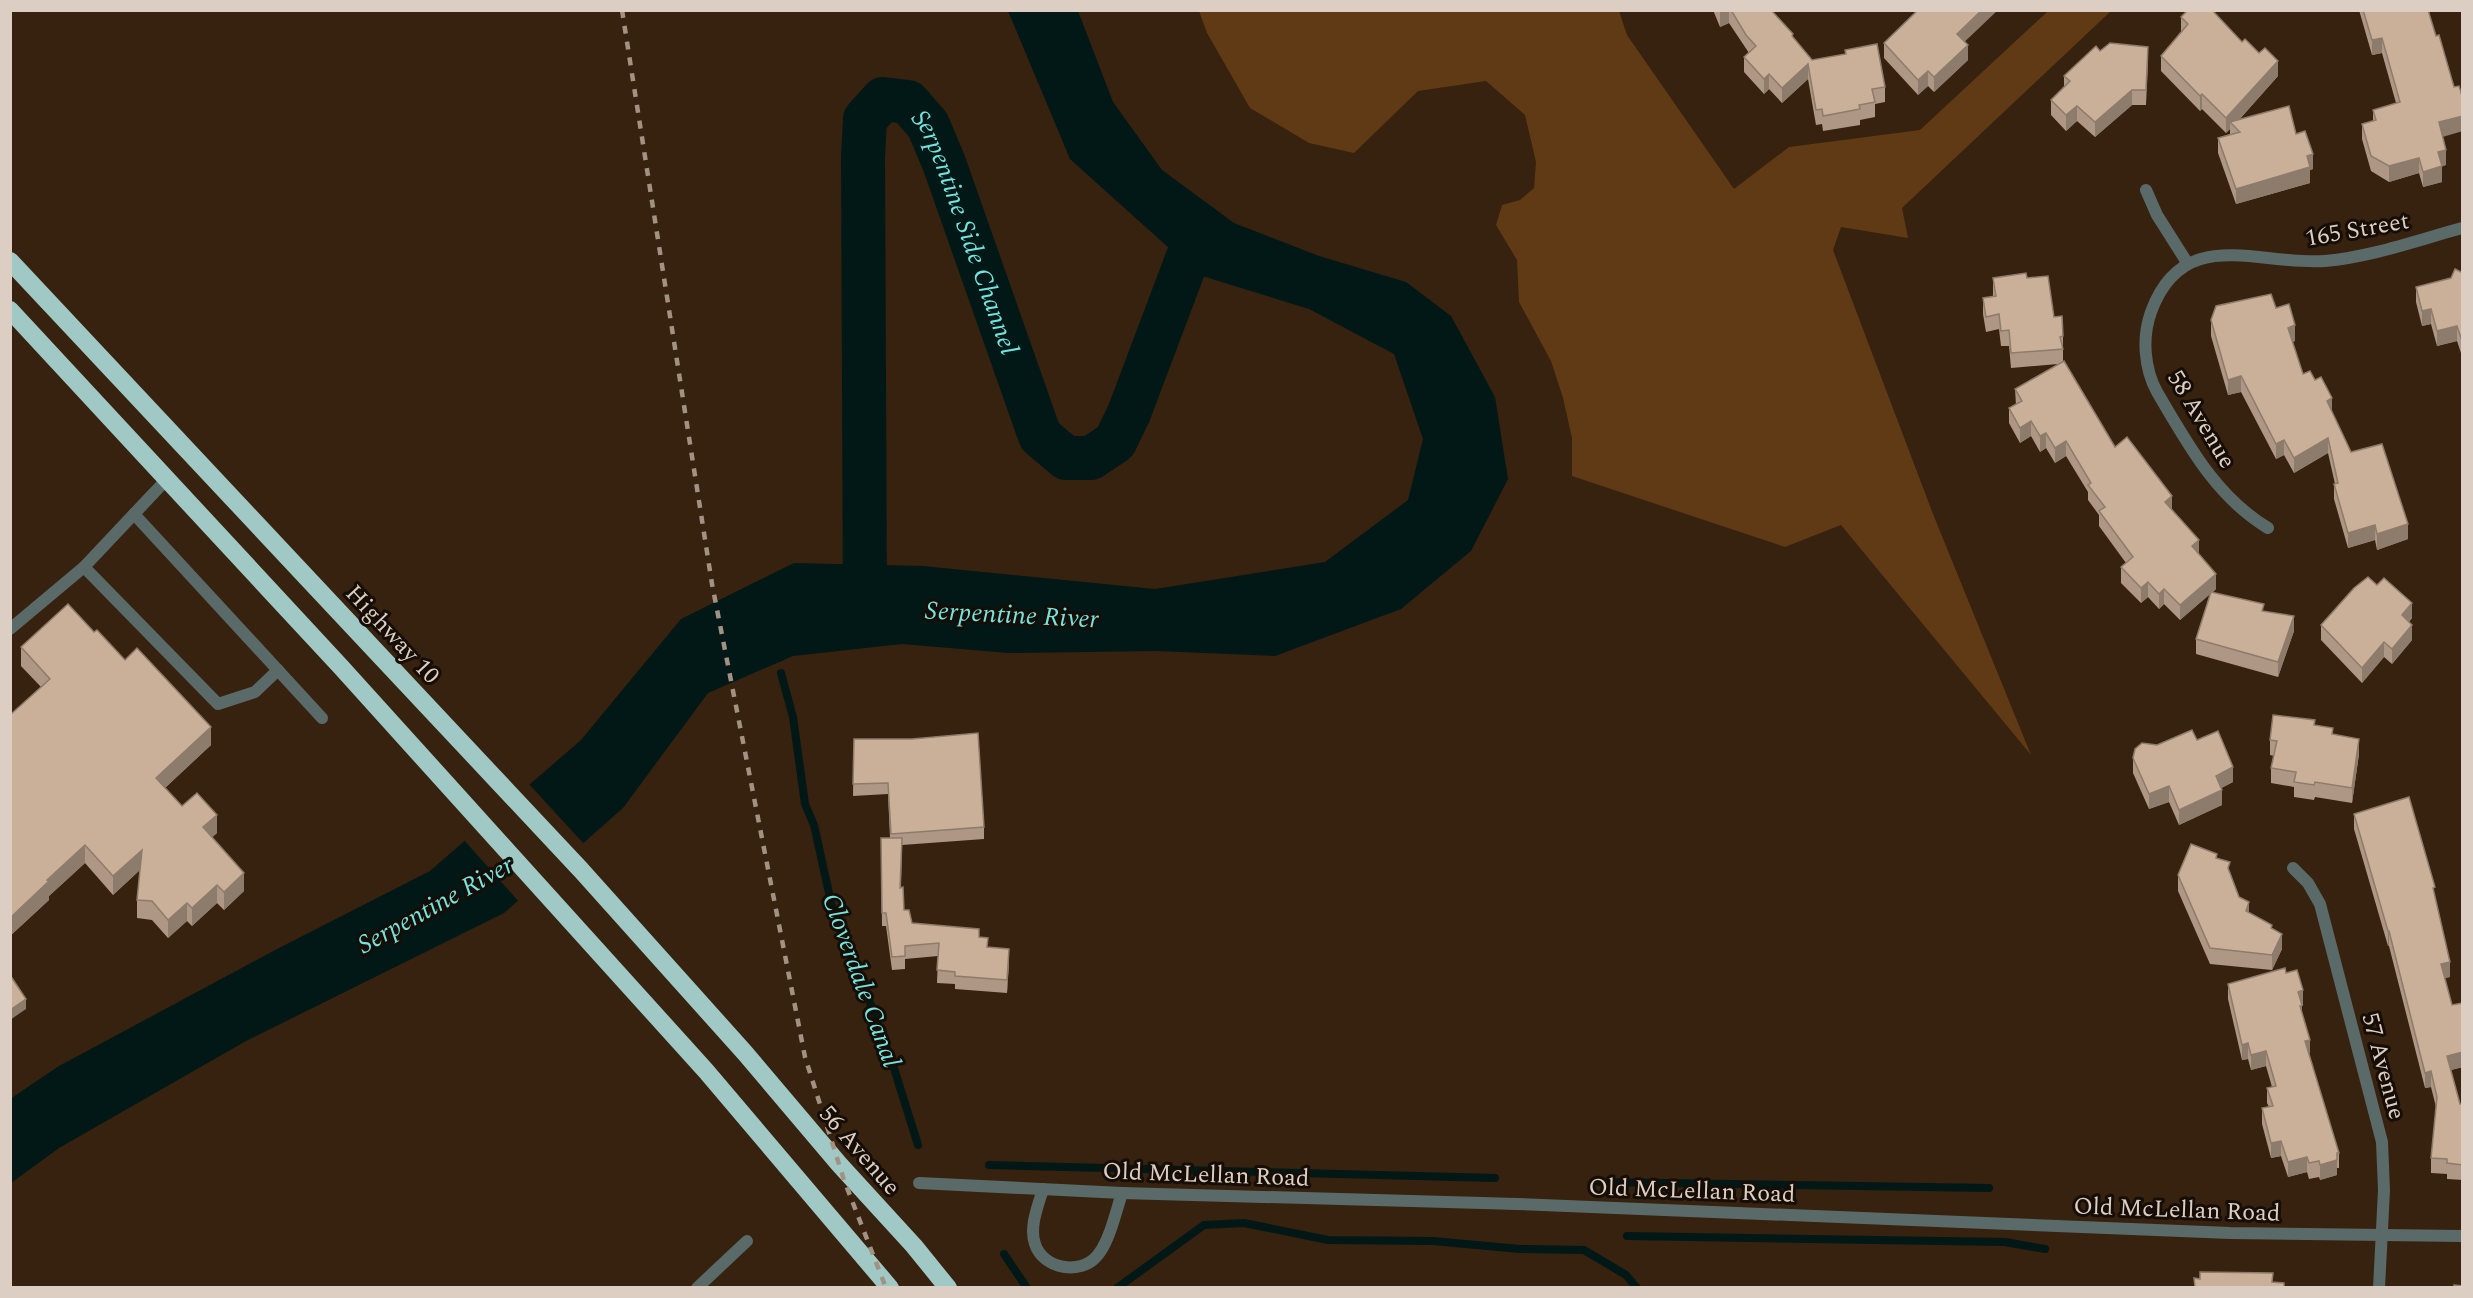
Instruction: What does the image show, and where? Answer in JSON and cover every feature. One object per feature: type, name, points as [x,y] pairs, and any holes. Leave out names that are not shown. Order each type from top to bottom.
[{"type":"highway","name":"Highway 10","points":[[10,261],[581,870],[736,1043]]},
{"type":"highway","points":[[10,310],[341,667],[706,1071],[890,1287]]},
{"type":"highway","name":"56 Avenue","points":[[736,1043],[948,1287]]},
{"type":"street","points":[[2146,190],[2157,215],[2188,264]]},
{"type":"street","name":"165 Street","points":[[2188,264],[2206,257],[2231,254],[2278,260],[2326,261],[2358,256],[2463,228]]},
{"type":"street","name":"58 Avenue","points":[[2188,264],[2167,283],[2156,301],[2148,322],[2146,353],[2153,385],[2218,485],[2248,516],[2268,528]]},
{"type":"street","points":[[10,629],[84,567],[167,479]]},
{"type":"street","points":[[134,514],[322,718]]},
{"type":"street","points":[[84,567],[218,704],[255,692],[278,670]]},
{"type":"street","name":"57 Avenue","points":[[2293,868],[2308,883],[2320,904],[2377,1119],[2384,1164],[2379,1287]]},
{"type":"street","name":"Old McLellan Road","points":[[919,1184],[1505,1204],[2230,1233],[2463,1236]]},
{"type":"street","points":[[1043,1190],[1034,1224],[1035,1244],[1044,1258],[1071,1269],[1084,1266],[1096,1258],[1103,1248],[1122,1192]]},
{"type":"street","points":[[697,1287],[747,1241]]},
{"type":"shaded area","points":[[1199,11],[1619,11],[1627,35],[1734,189],[1789,147],[1920,130],[2048,11],[2111,11],[1902,208],[1908,238],[1841,227],[1833,250],[1933,514],[2031,755],[1841,525],[1785,547],[1572,476],[1572,438],[1563,398],[1551,361],[1519,302],[1517,260],[1496,225],[1502,205],[1520,200],[1534,188],[1536,162],[1525,115],[1486,81],[1418,91],[1354,153],[1309,143],[1250,108],[1207,33]]},
{"type":"water","name":"Serpentine River","points":[[1008,11],[1078,11],[1113,102],[1162,170],[1234,223],[1319,256],[1406,282],[1451,316],[1495,397],[1508,479],[1471,551],[1401,609],[1275,656],[1156,651],[1008,653],[902,644],[793,656],[708,693],[623,808],[504,913],[246,1041],[59,1148],[11,1183],[10,1099],[59,1066],[279,948],[430,871],[581,740],[681,619],[794,563],[923,566],[1155,589],[1325,562],[1408,500],[1423,439],[1394,354],[1309,309],[1199,275],[1070,159]]},
{"type":"pier","points":[[528,783],[585,845],[520,903],[463,839]]},
{"type":"building","points":[[1731,10],[1771,10],[1812,60],[1846,54],[1845,50],[1877,44],[1885,87],[1872,89],[1875,102],[1859,105],[1860,109],[1823,116],[1822,109],[1816,110],[1808,64],[1782,88],[1769,74],[1764,79],[1744,57],[1756,46],[1746,35]]},
{"type":"building","points":[[1918,10],[1982,10],[1957,34],[1968,45],[1934,77],[1928,71],[1918,80],[1884,43]]},
{"type":"building","points":[[2188,10],[2212,10],[2242,42],[2245,39],[2259,53],[2265,48],[2278,61],[2226,118],[2202,94],[2200,96],[2161,56],[2188,24],[2181,17]]},
{"type":"building","points":[[2363,10],[2428,10],[2436,36],[2439,35],[2454,87],[2459,86],[2463,99],[2463,116],[2439,122],[2446,150],[2438,152],[2442,166],[2423,172],[2419,158],[2389,166],[2371,156],[2362,124],[2376,120],[2373,110],[2400,102],[2382,38],[2372,40]]},
{"type":"building","points":[[2110,43],[2148,47],[2146,90],[2132,90],[2095,122],[2077,106],[2066,115],[2051,100],[2070,81],[2064,76],[2096,46],[2100,51]]},
{"type":"building","points":[[2289,106],[2296,134],[2305,131],[2313,154],[2307,156],[2310,167],[2236,189],[2218,138],[2240,132],[2230,122]]},
{"type":"building","points":[[2455,269],[2463,273],[2463,344],[2457,326],[2437,331],[2431,309],[2422,311],[2416,287],[2451,278]]},
{"type":"building","points":[[2026,273],[2027,278],[2048,276],[2054,317],[2062,316],[2063,336],[2060,337],[2063,349],[2011,353],[2009,330],[2001,331],[1999,314],[1986,317],[1983,298],[1996,296],[1993,278]]},
{"type":"building","points":[[2271,294],[2276,308],[2289,304],[2295,325],[2288,328],[2303,374],[2310,371],[2315,380],[2321,377],[2332,398],[2327,401],[2351,452],[2382,444],[2408,524],[2377,534],[2375,525],[2348,533],[2334,484],[2338,483],[2328,438],[2294,458],[2284,440],[2276,444],[2241,376],[2228,380],[2211,320],[2216,306]]},
{"type":"building","points":[[2064,361],[2115,447],[2127,437],[2172,496],[2165,502],[2199,540],[2192,546],[2216,574],[2180,605],[2164,589],[2159,594],[2148,582],[2141,588],[2121,567],[2133,557],[2099,511],[2105,507],[2088,485],[2091,483],[2066,441],[2055,448],[2046,433],[2040,436],[2031,421],[2020,428],[2009,408],[2022,401],[2015,389]]},
{"type":"building","points":[[2368,577],[2377,585],[2384,578],[2412,603],[2402,615],[2412,625],[2392,649],[2384,642],[2362,668],[2321,625],[2354,588]]},
{"type":"building","points":[[2211,592],[2264,604],[2262,611],[2294,616],[2278,662],[2196,639]]},
{"type":"building","points":[[68,604],[125,660],[137,648],[211,727],[156,778],[182,806],[197,793],[217,815],[203,827],[244,873],[224,892],[217,885],[192,908],[187,903],[168,920],[152,901],[137,900],[142,850],[113,876],[85,845],[10,918],[10,715],[50,679],[21,647]]},
{"type":"building","points":[[2273,715],[2315,720],[2314,725],[2333,728],[2332,734],[2359,739],[2352,788],[2315,782],[2314,785],[2294,782],[2296,772],[2271,768],[2277,741],[2270,740]]},
{"type":"building","points":[[2192,730],[2197,740],[2218,731],[2233,767],[2216,776],[2222,790],[2179,810],[2169,786],[2149,794],[2133,758],[2135,749],[2142,743],[2157,745]]},
{"type":"building","points":[[978,733],[984,827],[891,834],[888,783],[853,784],[854,739],[912,739]]},
{"type":"building","points":[[2409,797],[2435,887],[2433,888],[2450,962],[2441,964],[2452,1005],[2463,1003],[2463,1052],[2447,1056],[2460,1104],[2463,1104],[2463,1165],[2447,1163],[2447,1159],[2431,1158],[2437,1097],[2431,1071],[2425,1073],[2389,931],[2354,814]]},
{"type":"building","points":[[881,838],[902,838],[900,888],[903,887],[904,910],[909,910],[912,923],[979,929],[979,937],[988,938],[987,947],[1009,949],[1007,980],[955,976],[955,972],[937,970],[939,943],[905,946],[905,956],[892,957],[886,913],[882,913]]},
{"type":"building","points":[[2191,844],[2217,854],[2216,858],[2230,862],[2228,868],[2239,897],[2249,902],[2246,911],[2272,925],[2271,928],[2282,934],[2272,955],[2210,948],[2178,875]]},
{"type":"building","points":[[2285,968],[2286,973],[2297,970],[2303,990],[2298,992],[2310,1040],[2305,1041],[2339,1153],[2337,1153],[2337,1160],[2320,1165],[2319,1161],[2309,1163],[2307,1157],[2288,1162],[2281,1141],[2271,1143],[2262,1108],[2273,1106],[2267,1088],[2276,1086],[2266,1051],[2251,1055],[2248,1043],[2242,1045],[2228,984]]},
{"type":"building","points":[[12,978],[26,999],[10,1010],[10,980]]},
{"type":"building","points":[[2200,1272],[2273,1273],[2272,1282],[2284,1283],[2284,1287],[2195,1287],[2194,1278],[2200,1279]]},
{"type":"waterway","name":"Serpentine Side Channel","points":[[865,604],[863,157],[865,119],[883,99],[908,102],[928,125],[944,163],[1040,436],[1066,458],[1091,458],[1115,442],[1129,413],[1200,225]]},
{"type":"waterway","name":"Cloverdale Canal","points":[[781,673],[793,717],[805,804],[814,825],[834,916],[863,984],[893,1065],[918,1145]]},
{"type":"waterway","points":[[989,1165],[1495,1178]]},
{"type":"waterway","points":[[1599,1182],[1989,1188]]},
{"type":"waterway","points":[[1117,1288],[1204,1225],[1244,1223],[1328,1240],[1433,1241],[1520,1249],[1584,1250],[1626,1275],[1637,1288]]},
{"type":"waterway","points":[[1627,1236],[2005,1242],[2045,1249]]},
{"type":"waterway","points":[[1004,1254],[1027,1288]]},
{"type":"railway","points":[[622,10],[712,584],[805,1057],[844,1180],[886,1288]]}]
